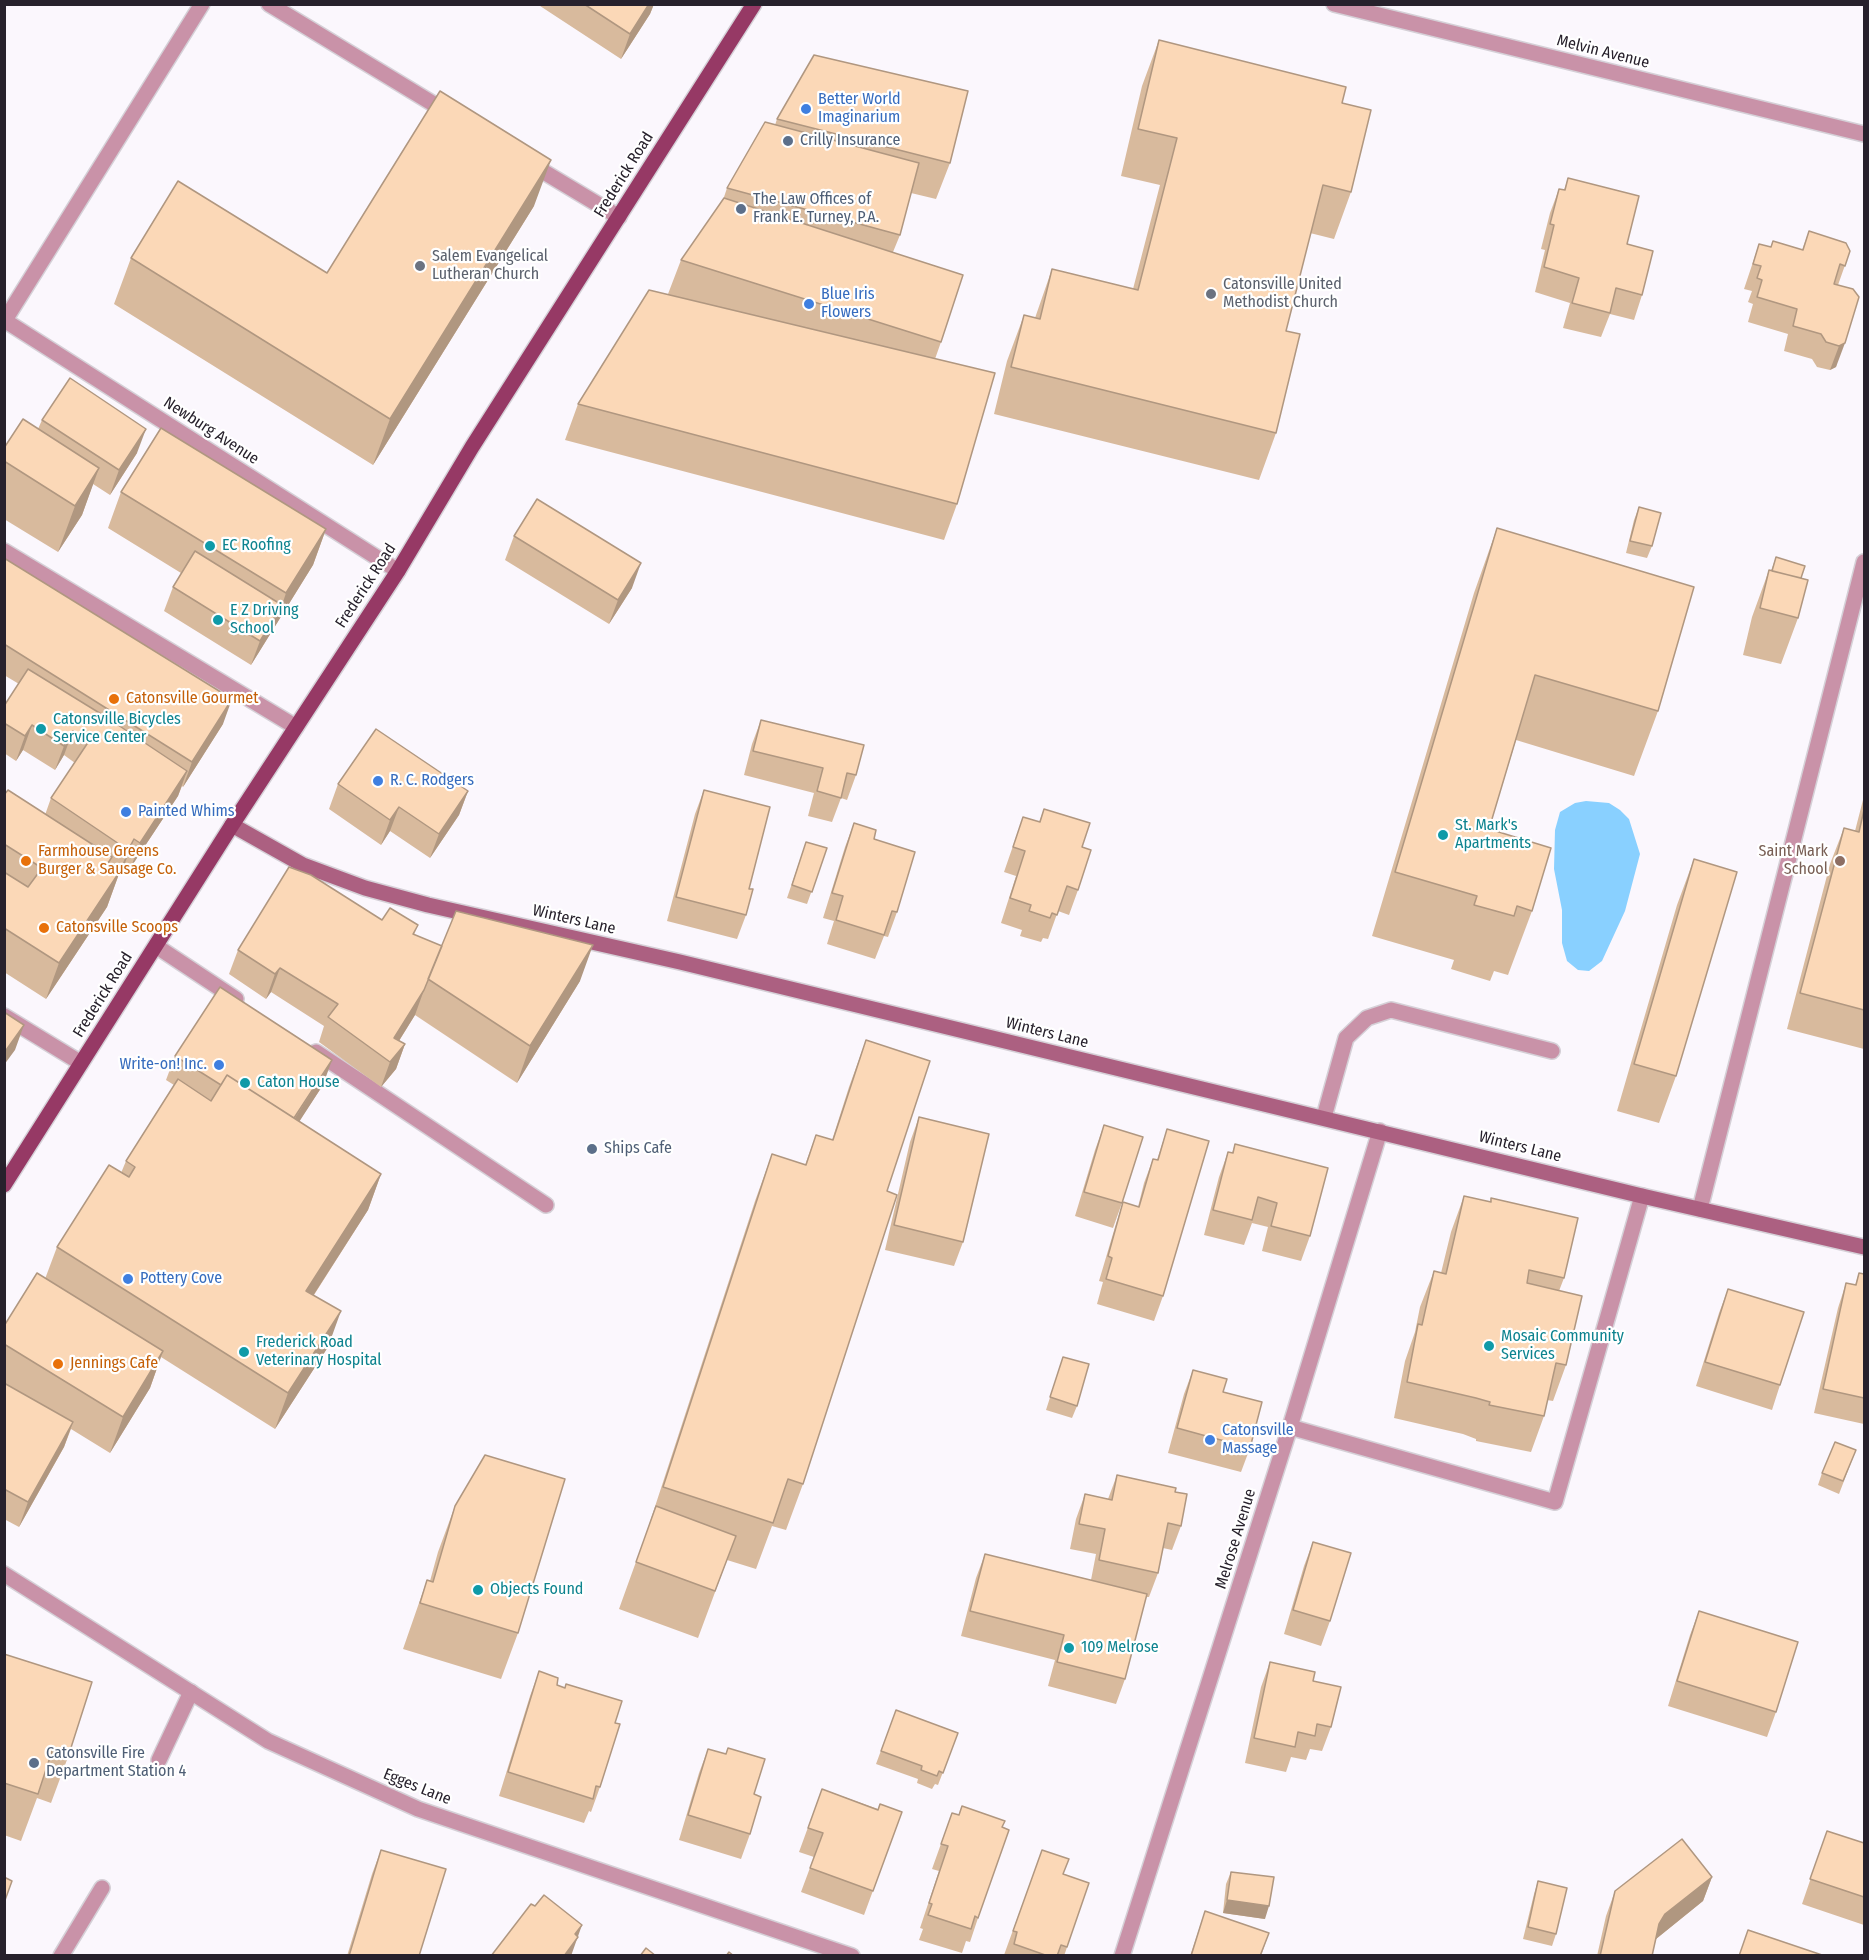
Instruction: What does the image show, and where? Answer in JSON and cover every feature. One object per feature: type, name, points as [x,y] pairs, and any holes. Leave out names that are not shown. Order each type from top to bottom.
[{"type":"main road","name":"Frederick Road","points":[[4,1185],[232,825],[398,572],[472,447],[754,4]]},
{"type":"street","points":[[5,320],[202,4]]},
{"type":"street","points":[[269,4],[463,123]]},
{"type":"street","name":"Melvin Avenue","points":[[1334,4],[1864,134]]},
{"type":"street","points":[[514,154],[619,217]]},
{"type":"street","name":"Newburg Avenue","points":[[5,320],[398,572]]},
{"type":"street","points":[[4,551],[296,727]]},
{"type":"street","points":[[1700,1209],[1864,562]]},
{"type":"street","name":"Winters Lane","points":[[232,825],[303,865],[365,888],[428,905],[680,962],[1642,1196],[1864,1247]]},
{"type":"street","points":[[156,946],[248,1008]]},
{"type":"street","points":[[1324,1118],[1346,1038],[1367,1018],[1391,1010],[1552,1051]]},
{"type":"street","points":[[4,1016],[81,1064]]},
{"type":"street","points":[[308,1047],[546,1206]]},
{"type":"street","name":"Melrose Avenue","points":[[1122,1956],[1290,1427],[1380,1131]]},
{"type":"street","points":[[1290,1427],[1555,1502],[1642,1196]]},
{"type":"street","name":"Egges Lane","points":[[4,1574],[267,1741],[418,1809],[852,1956]]},
{"type":"street","points":[[159,1760],[191,1692]]},
{"type":"street","points":[[61,1956],[102,1888]]},
{"type":"water","points":[[1586,801],[1609,803],[1620,810],[1629,819],[1640,854],[1625,911],[1602,961],[1589,971],[1578,970],[1567,961],[1562,943],[1562,910],[1554,869],[1555,830],[1560,812],[1575,803]]},
{"type":"building","points":[[584,4],[649,4],[630,34]]},
{"type":"building","name":"Catonsville United Methodist Church","points":[[1159,40],[1346,87],[1342,103],[1371,110],[1351,192],[1323,185],[1286,331],[1300,334],[1276,433],[1011,367],[1024,315],[1040,319],[1052,269],[1138,290],[1177,138],[1138,129]]},
{"type":"building","points":[[814,55],[968,91],[950,163],[777,119]]},
{"type":"building","name":"Salem Evangelical Lutheran Church","points":[[440,91],[551,160],[390,419],[131,258],[178,181],[327,273]]},
{"type":"building","points":[[765,122],[919,163],[900,235],[727,188]]},
{"type":"building","points":[[1568,178],[1639,196],[1627,244],[1653,251],[1642,295],[1616,288],[1610,313],[1572,303],[1579,278],[1544,267],[1554,225],[1550,224],[1559,189],[1565,190]]},
{"type":"building","points":[[724,198],[963,275],[941,342],[681,260]]},
{"type":"building","points":[[1809,231],[1846,243],[1850,251],[1845,266],[1840,264],[1834,284],[1853,289],[1859,297],[1845,343],[1839,346],[1826,342],[1821,334],[1793,326],[1797,309],[1757,297],[1762,280],[1757,278],[1761,266],[1753,264],[1759,244],[1771,247],[1773,241],[1803,250]]},
{"type":"building","points":[[649,290],[995,373],[957,504],[578,404]]},
{"type":"building","points":[[70,378],[146,429],[119,470],[42,420]]},
{"type":"building","points":[[23,419],[99,468],[75,506],[4,461],[4,448]]},
{"type":"building","points":[[161,428],[326,529],[286,593],[121,492]]},
{"type":"building","points":[[537,499],[641,563],[618,600],[514,536]]},
{"type":"building","points":[[1639,507],[1661,513],[1652,546],[1630,541]]},
{"type":"building","name":"St. Mark's Apartments","points":[[1497,528],[1694,587],[1658,711],[1535,675],[1489,829],[1551,848],[1532,911],[1517,906],[1514,916],[1474,905],[1477,896],[1395,872]]},
{"type":"building","points":[[195,551],[282,605],[260,641],[173,587]]},
{"type":"building","points":[[1776,557],[1805,566],[1801,578],[1772,571]]},
{"type":"building","name":"Catonsville Gourmet","points":[[4,558],[232,699],[192,762],[4,644]]},
{"type":"building","points":[[1769,570],[1808,580],[1798,618],[1760,608]]},
{"type":"building","points":[[28,669],[187,771],[140,843],[134,839],[128,850],[51,798],[89,741],[73,731],[64,746],[32,725],[25,736],[4,723],[4,706]]},
{"type":"building","points":[[761,720],[864,745],[856,775],[847,773],[841,798],[817,791],[823,768],[753,751]]},
{"type":"building","points":[[376,729],[468,791],[439,834],[399,807],[390,820],[338,784]]},
{"type":"building","points":[[8,790],[112,857],[108,863],[120,871],[59,963],[4,928],[4,872],[28,887],[42,868],[4,844],[4,795]]},
{"type":"building","points":[[704,790],[770,807],[749,889],[753,889],[746,915],[676,897]]},
{"type":"building","points":[[1044,809],[1090,823],[1082,847],[1091,850],[1078,890],[1067,886],[1057,915],[1052,913],[1050,918],[1029,911],[1031,905],[1010,898],[1025,851],[1013,847],[1023,817],[1040,822]]},
{"type":"building","name":"Saint Mark School","points":[[1864,810],[1864,1010],[1800,993],[1844,828],[1859,832]]},
{"type":"building","points":[[854,823],[876,830],[874,839],[915,852],[897,912],[892,911],[884,935],[836,920],[843,896],[832,893]]},
{"type":"building","points":[[806,842],[827,848],[812,892],[792,885]]},
{"type":"building","points":[[1694,859],[1737,872],[1676,1076],[1634,1064]]},
{"type":"building","points":[[289,867],[311,875],[382,920],[390,908],[418,925],[413,934],[442,946],[424,990],[394,1038],[405,1044],[390,1062],[328,1017],[338,1004],[280,968],[275,974],[238,950]]},
{"type":"building","points":[[456,911],[593,945],[530,1046],[428,979]]},
{"type":"building","points":[[220,987],[332,1060],[294,1118],[227,1075],[221,1085],[175,1056]]},
{"type":"building","points":[[4,1012],[24,1025],[4,1053]]},
{"type":"building","points":[[866,1040],[930,1061],[887,1191],[897,1195],[803,1484],[788,1479],[773,1523],[663,1487],[772,1154],[806,1165],[816,1135],[833,1140]]},
{"type":"building","points":[[227,1075],[381,1174],[306,1291],[341,1311],[288,1393],[57,1247],[109,1165],[129,1177],[135,1167],[126,1161],[178,1079],[211,1101]]},
{"type":"building","points":[[919,1117],[989,1134],[963,1242],[894,1225]]},
{"type":"building","points":[[1104,1125],[1143,1137],[1122,1203],[1084,1192]]},
{"type":"building","points":[[1167,1129],[1209,1141],[1163,1296],[1106,1279],[1112,1258],[1108,1256],[1123,1202],[1139,1207],[1153,1159],[1158,1160]]},
{"type":"building","points":[[1235,1144],[1328,1168],[1310,1236],[1271,1226],[1277,1203],[1258,1197],[1252,1220],[1213,1210],[1228,1152],[1233,1153]]},
{"type":"building","name":"Mosaic Community Services","points":[[1464,1196],[1491,1202],[1491,1198],[1578,1218],[1564,1278],[1529,1270],[1527,1283],[1582,1296],[1566,1365],[1556,1363],[1544,1416],[1489,1405],[1490,1402],[1476,1398],[1407,1382],[1418,1324],[1422,1325],[1434,1271],[1446,1274]]},
{"type":"building","points":[[37,1273],[163,1351],[123,1417],[4,1344],[4,1326]]},
{"type":"building","points":[[1859,1273],[1864,1274],[1864,1398],[1823,1389],[1846,1283],[1856,1285]]},
{"type":"building","points":[[1728,1289],[1804,1312],[1780,1385],[1705,1362]]},
{"type":"building","points":[[1063,1357],[1089,1364],[1077,1406],[1050,1397]]},
{"type":"building","points":[[1193,1370],[1227,1379],[1223,1392],[1262,1402],[1250,1448],[1177,1428]]},
{"type":"building","points":[[4,1383],[73,1422],[28,1502],[4,1489]]},
{"type":"building","points":[[1835,1442],[1856,1450],[1843,1481],[1822,1473]]},
{"type":"building","name":"Objects Found","points":[[485,1455],[565,1479],[518,1633],[420,1603],[427,1580],[433,1582],[455,1506]]},
{"type":"building","points":[[1117,1475],[1176,1488],[1175,1492],[1187,1494],[1181,1526],[1168,1523],[1158,1573],[1099,1560],[1105,1529],[1079,1524],[1085,1494],[1112,1500]]},
{"type":"building","points":[[656,1506],[736,1536],[715,1591],[636,1562]]},
{"type":"building","points":[[1313,1542],[1351,1553],[1330,1621],[1293,1610]]},
{"type":"building","name":"109 Melrose","points":[[985,1554],[1147,1594],[1125,1679],[1057,1662],[1064,1635],[970,1611]]},
{"type":"building","points":[[1699,1611],[1798,1642],[1776,1712],[1677,1681]]},
{"type":"building","points":[[4,1654],[92,1682],[68,1757],[52,1751],[38,1794],[4,1783]]},
{"type":"building","points":[[1270,1662],[1315,1672],[1313,1681],[1341,1687],[1331,1727],[1317,1724],[1315,1736],[1298,1732],[1295,1747],[1254,1738]]},
{"type":"building","points":[[539,1671],[558,1678],[557,1685],[565,1688],[566,1684],[622,1701],[615,1723],[620,1724],[600,1787],[596,1786],[593,1799],[508,1772]]},
{"type":"building","points":[[896,1710],[958,1733],[943,1773],[939,1771],[937,1776],[921,1770],[922,1766],[881,1751]]},
{"type":"building","points":[[728,1748],[765,1759],[754,1794],[761,1797],[750,1834],[688,1815],[708,1749],[726,1754]]},
{"type":"building","points":[[822,1789],[878,1810],[880,1804],[902,1812],[873,1891],[810,1868],[823,1833],[808,1828]]},
{"type":"building","points":[[962,1806],[1005,1821],[1002,1827],[1009,1830],[978,1918],[975,1916],[971,1929],[928,1915],[932,1904],[929,1903],[948,1846],[941,1844],[952,1813],[959,1815]]},
{"type":"building","points":[[1827,1831],[1864,1843],[1864,1897],[1810,1879]]},
{"type":"building","points":[[1682,1839],[1712,1877],[1665,1914],[1659,1924],[1652,1956],[1600,1956],[1615,1891]]},
{"type":"building","points":[[381,1850],[446,1869],[419,1956],[349,1956]]},
{"type":"building","points":[[1042,1850],[1069,1859],[1063,1874],[1089,1883],[1067,1947],[1061,1945],[1057,1956],[1048,1956],[1014,1944],[1017,1932],[1013,1931]]},
{"type":"building","points":[[1231,1872],[1274,1877],[1269,1906],[1227,1900]]},
{"type":"building","points":[[4,1877],[12,1881],[4,1903]]},
{"type":"building","points":[[1538,1881],[1567,1888],[1556,1934],[1528,1927]]},
{"type":"building","points":[[544,1895],[582,1925],[575,1934],[578,1937],[564,1956],[491,1956],[531,1904],[535,1906]]},
{"type":"building","points":[[1205,1911],[1269,1933],[1260,1956],[1191,1956]]},
{"type":"building","points":[[1748,1930],[1825,1956],[1739,1956]]},
{"type":"building","points":[[646,1948],[656,1956],[640,1956]]},
{"type":"place","name":"Better World Imaginarium","points":[[806,109]]},
{"type":"place","name":"Crilly Insurance","points":[[788,141]]},
{"type":"place","name":"The Law Offices of Frank E. Turney, P.A.","points":[[741,209]]},
{"type":"place","name":"Salem Evangelical Lutheran Church","points":[[420,266]]},
{"type":"place","name":"Catonsville United Methodist Church","points":[[1211,294]]},
{"type":"place","name":"Blue Iris Flowers","points":[[809,304]]},
{"type":"place","name":"EC Roofing","points":[[210,546]]},
{"type":"place","name":"E Z Driving School","points":[[218,620]]},
{"type":"place","name":"Catonsville Gourmet","points":[[114,699]]},
{"type":"place","name":"Catonsville Bicycles Service Center","points":[[41,729]]},
{"type":"place","name":"R. C. Rodgers","points":[[378,781]]},
{"type":"place","name":"Painted Whims","points":[[126,812]]},
{"type":"place","name":"St. Mark's Apartments","points":[[1443,835]]},
{"type":"place","name":"Farmhouse Greens Burger & Sausage Co.","points":[[26,861]]},
{"type":"place","name":"Saint Mark School","points":[[1840,861]]},
{"type":"place","name":"Catonsville Scoops","points":[[44,928]]},
{"type":"place","name":"Write-on! Inc.","points":[[219,1065]]},
{"type":"place","name":"Caton House","points":[[245,1083]]},
{"type":"place","name":"Ships Cafe","points":[[592,1149]]},
{"type":"place","name":"Pottery Cove","points":[[128,1279]]},
{"type":"place","name":"Mosaic Community Services","points":[[1489,1346]]},
{"type":"place","name":"Frederick Road Veterinary Hospital","points":[[244,1352]]},
{"type":"place","name":"Jennings Cafe","points":[[58,1364]]},
{"type":"place","name":"Catonsville Massage","points":[[1210,1440]]},
{"type":"place","name":"Objects Found","points":[[478,1590]]},
{"type":"place","name":"109 Melrose","points":[[1069,1648]]},
{"type":"place","name":"Catonsville Fire Department Station 4","points":[[34,1763]]}]
